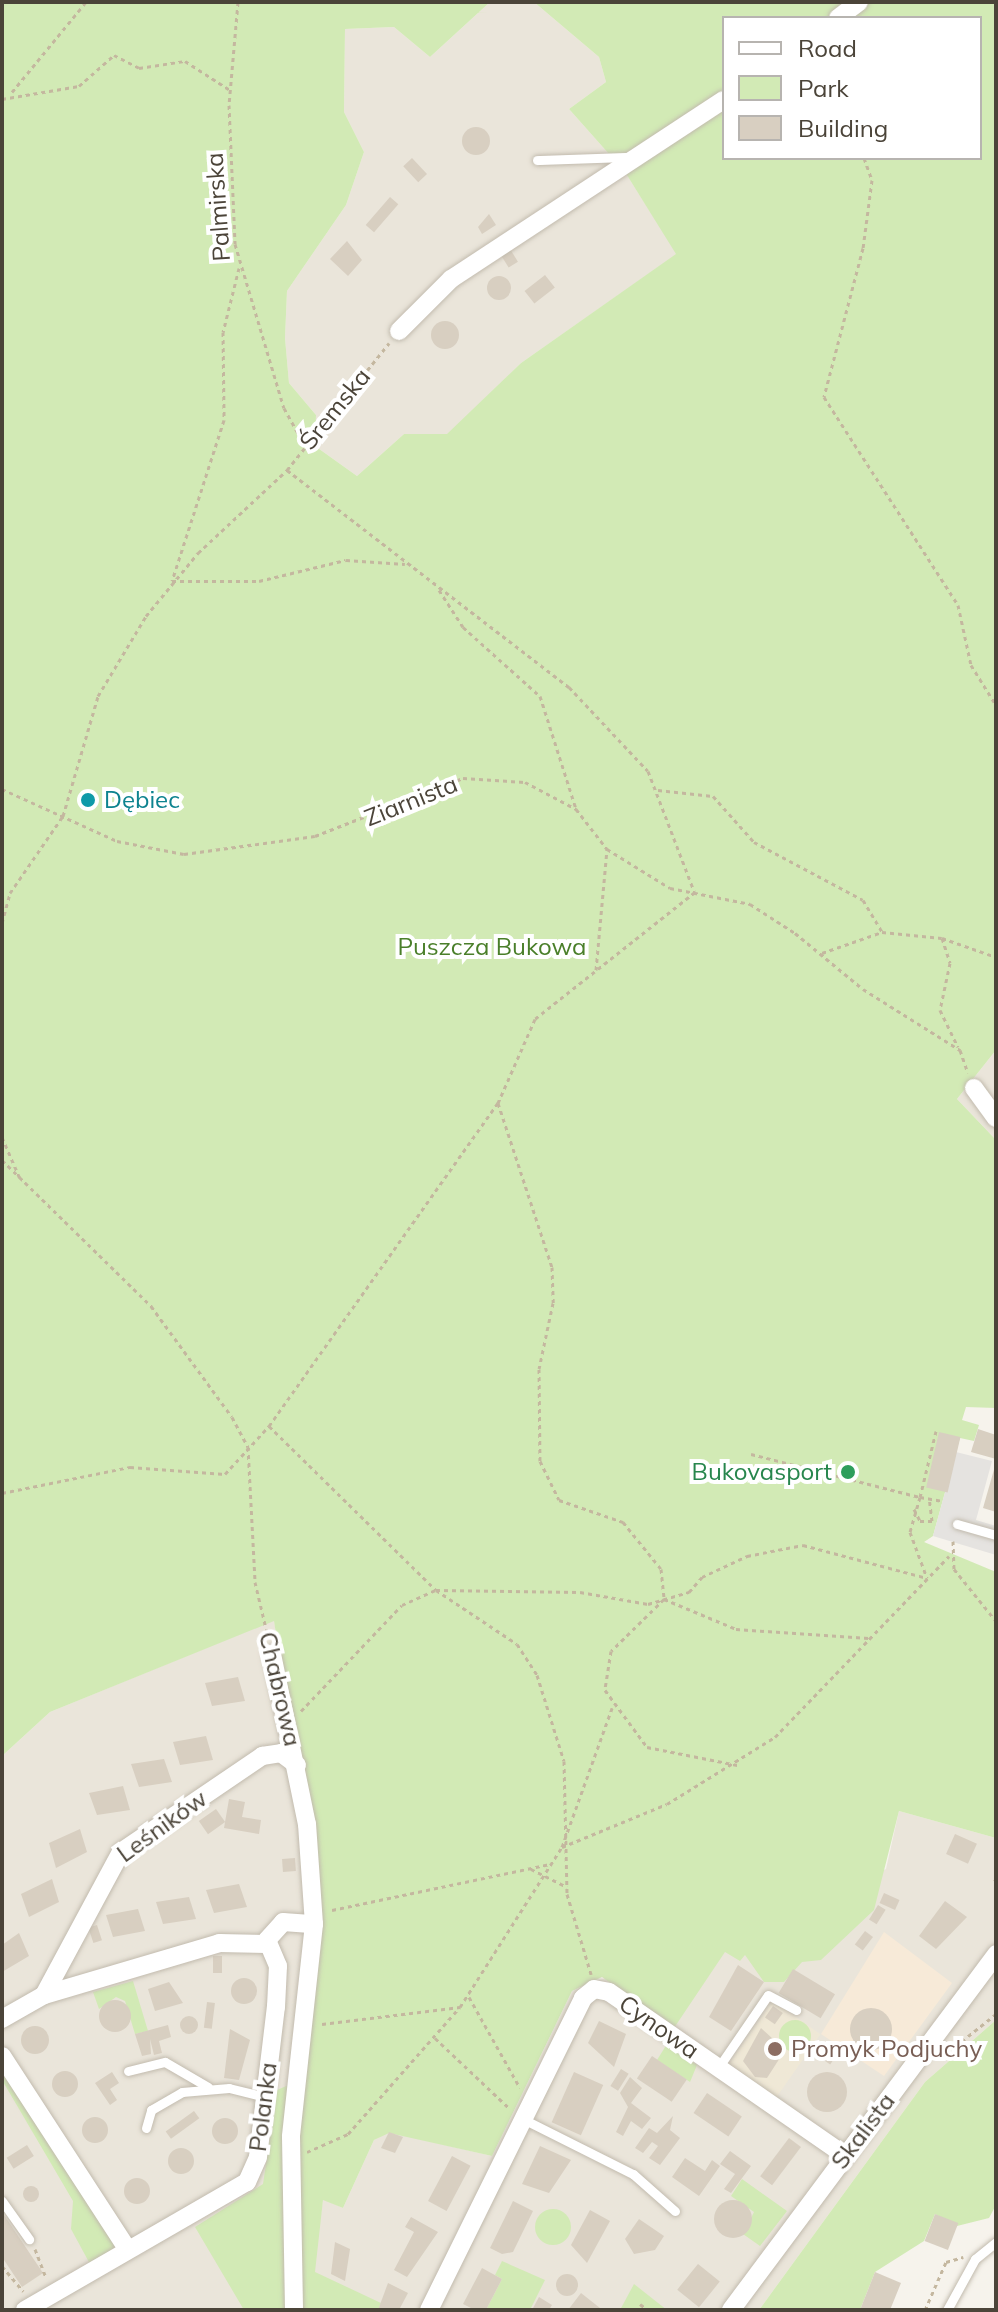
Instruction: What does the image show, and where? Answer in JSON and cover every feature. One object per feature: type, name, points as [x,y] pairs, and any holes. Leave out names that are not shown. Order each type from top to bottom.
[{"type":"street","points":[[841,16],[859,2]]},
{"type":"street","points":[[399,331],[451,279],[628,157],[722,101]]},
{"type":"street","points":[[974,1088],[996,1118]]},
{"type":"street","name":"Chabrowa","points":[[272,1654],[297,1765],[313,1920],[291,2159],[294,2310]]},
{"type":"street","name":"Leśników","points":[[44,1995],[121,1852],[262,1756],[281,1753],[297,1765]]},
{"type":"street","points":[[2,2019],[44,1995],[219,1943],[266,1944],[283,1922],[313,1920]]},
{"type":"street","name":"Polanka","points":[[25,2310],[247,2182],[264,2097],[279,1972],[266,1944]]},
{"type":"street","name":"Skalista","points":[[731,2310],[996,1954]]},
{"type":"street","name":"Cynowa","points":[[429,2310],[524,2114],[594,1989],[609,1992],[844,2155]]},
{"type":"street","points":[[2,2056],[128,2250]]},
{"type":"lane","points":[[537,160],[628,157]]},
{"type":"lane","points":[[957,1524],[996,1535]]},
{"type":"lane","points":[[718,2068],[768,1995],[796,2010]]},
{"type":"lane","points":[[128,2071],[165,2062],[208,2087],[264,2097]]},
{"type":"lane","points":[[146,2128],[155,2107],[208,2087]]},
{"type":"lane","points":[[524,2114],[633,2174],[675,2211]]},
{"type":"lane","points":[[2,2201],[29,2239]]},
{"type":"lane","points":[[947,2310],[975,2259],[996,2242]]},
{"type":"path","points":[[2,99],[12,92],[86,2]]},
{"type":"path","name":"Palmirska","points":[[238,2],[230,90],[239,268],[293,433],[305,445]]},
{"type":"path","points":[[12,92],[79,86],[114,55],[139,68],[185,61],[230,90]]},
{"type":"path","points":[[865,160],[872,180],[863,248],[824,397],[958,605],[971,665],[996,705]]},
{"type":"path","points":[[239,268],[223,332],[224,420],[172,581],[259,581],[346,560],[405,564]]},
{"type":"path","name":"Śremska","points":[[2,923],[10,893],[63,816],[98,696],[172,581],[287,470],[399,331]]},
{"type":"path","points":[[2,1493],[130,1467],[225,1474],[269,1426],[498,1103],[535,1019],[695,892],[648,771],[569,687],[405,564],[287,470]]},
{"type":"path","points":[[437,587],[463,627],[540,696],[576,809]]},
{"type":"path","name":"Ziarnista","points":[[2,789],[129,846],[184,854],[315,836],[476,777],[525,782],[576,809],[607,849],[670,888],[750,904],[960,1050]]},
{"type":"path","points":[[656,789],[713,796],[754,842],[863,900],[882,932]]},
{"type":"path","points":[[596,970],[607,849]]},
{"type":"path","points":[[821,954],[882,932],[942,938],[996,957]]},
{"type":"path","points":[[942,938],[950,963],[940,1010],[974,1088]]},
{"type":"path","points":[[498,1103],[552,1267],[553,1303],[539,1369],[540,1461],[559,1500],[623,1522],[647,1547],[661,1569],[664,1599]]},
{"type":"path","points":[[2,1137],[25,1188]]},
{"type":"path","points":[[2,1160],[25,1188],[151,1306],[248,1447]]},
{"type":"path","points":[[269,1426],[436,1590],[517,1644],[537,1675],[564,1761],[562,1847],[567,1887],[594,1989]]},
{"type":"path","points":[[927,1578],[911,1537],[914,1509],[920,1497],[936,1431]]},
{"type":"path","name":"Chabrowa","points":[[248,1447],[255,1582],[272,1654]]},
{"type":"path","points":[[751,1454],[943,1501]]},
{"type":"path","points":[[914,1509],[920,1521],[932,1521],[929,1498]]},
{"type":"path","points":[[562,1847],[737,1765],[775,1737],[949,1556],[953,1541]]},
{"type":"path","points":[[288,1718],[312,1705],[402,1605],[436,1590],[580,1592],[648,1604],[664,1599],[747,1556],[803,1545],[927,1578]]},
{"type":"path","points":[[949,1556],[996,1621]]},
{"type":"path","points":[[664,1599],[736,1629],[871,1637]]},
{"type":"path","points":[[664,1599],[611,1651],[605,1690],[613,1706],[647,1747],[737,1765]]},
{"type":"path","points":[[291,2159],[348,2134],[435,2038],[468,1996],[562,1847],[613,1706]]},
{"type":"path","points":[[313,1920],[552,1864]]},
{"type":"path","points":[[527,1868],[567,1887]]},
{"type":"path","points":[[468,1996],[524,2114]]},
{"type":"path","points":[[302,2025],[411,2019],[460,2007]]},
{"type":"path","points":[[938,2056],[996,2014]]},
{"type":"path","points":[[435,2038],[496,2103],[524,2114]]},
{"type":"path","points":[[29,2239],[48,2270],[38,2285]]},
{"type":"path","points":[[925,2310],[946,2262],[955,2255],[975,2259]]},
{"type":"path","points":[[2,2266],[27,2291]]},
{"type":"path","points":[[640,2304],[648,2310]]},
{"type":"shaded area","points":[[490,2],[534,2],[599,57],[606,82],[569,109],[625,172],[677,254],[521,363],[447,435],[404,434],[357,476],[315,446],[316,415],[289,383],[285,338],[287,291],[346,205],[364,152],[344,112],[345,29],[394,27],[430,57]]},
{"type":"shaded area","points":[[996,1050],[996,1140],[957,1099]]},
{"type":"shaded area","points":[[956,1452],[992,1461],[976,1520],[996,1526],[996,1555],[933,1536]]},
{"type":"shaded area","points":[[274,1620],[322,1931],[276,2310],[2,2310],[2,1756],[50,1712]]},
{"type":"shaded area","points":[[899,1811],[996,1838],[996,2020],[925,2082],[759,2310],[308,2310],[323,2199],[343,2208],[374,2140],[389,2132],[492,2156],[572,1991],[886,1869]]},
{"type":"shaded area","points":[[884,1932],[952,1983],[884,2076],[821,2034]]},
{"type":"shaded area","name":"Promyk Podjuchy","points":[[773,2001],[821,2034],[776,2098],[728,2065]]},
{"type":"green space","name":"Puszcza Bukowa","points":[[2,2],[490,2],[430,57],[394,27],[345,29],[344,112],[364,152],[346,205],[287,291],[285,338],[289,383],[316,415],[315,446],[357,476],[404,434],[447,434],[521,363],[676,254],[625,172],[569,109],[606,82],[599,57],[534,2],[996,2],[996,1050],[957,1099],[996,1140],[996,1408],[966,1407],[962,1420],[979,1425],[974,1441],[960,1438],[933,1536],[924,1542],[996,1572],[996,1838],[899,1811],[874,1910],[821,1960],[802,1962],[784,1982],[764,1982],[745,1955],[740,1961],[725,1952],[674,2028],[602,1977],[572,1991],[492,2156],[389,2133],[374,2140],[343,2208],[323,2200],[315,2272],[381,2303],[378,2310],[244,2310],[195,2227],[263,2184],[277,2090],[298,2081],[322,1931],[274,1621],[50,1712],[2,1756]]},
{"type":"green space","points":[[133,1981],[148,2031],[135,2034],[125,2001],[116,1997],[99,2009],[93,1992]]},
{"type":"green space","points":[[795,2020],[806,2025],[811,2036],[806,2047],[795,2052],[784,2047],[779,2036],[784,2025]]},
{"type":"green space","points":[[996,2020],[996,2205],[989,2218],[957,2226],[935,2214],[924,2241],[875,2272],[860,2310],[759,2310],[925,2082]]},
{"type":"green space","points":[[667,2044],[697,2065],[690,2082],[657,2060]]},
{"type":"green space","points":[[2,2056],[128,2250],[90,2264],[71,2229],[73,2201],[2,2080]]},
{"type":"green space","points":[[742,2179],[787,2211],[760,2246],[743,2234],[754,2212],[731,2196]]},
{"type":"green space","points":[[553,2209],[566,2214],[571,2227],[566,2240],[553,2245],[540,2240],[535,2227],[540,2214]]},
{"type":"green space","points":[[502,2261],[545,2280],[530,2310],[486,2310],[502,2279],[495,2275]]},
{"type":"green space","points":[[634,2284],[667,2310],[620,2310]]},
{"type":"building","points":[[476,127],[486,131],[490,141],[486,151],[476,155],[466,151],[462,141],[466,131]]},
{"type":"building","points":[[412,158],[427,174],[418,182],[403,166]]},
{"type":"building","points":[[390,197],[398,204],[374,232],[366,225]]},
{"type":"building","points":[[489,214],[496,225],[482,234],[478,227]]},
{"type":"building","points":[[347,241],[362,260],[348,276],[330,259]]},
{"type":"building","points":[[510,249],[518,262],[509,268],[501,255]]},
{"type":"building","points":[[545,275],[555,288],[534,304],[525,291]]},
{"type":"building","points":[[499,276],[508,279],[511,288],[508,297],[499,300],[490,297],[487,288],[490,279]]},
{"type":"building","points":[[445,321],[455,325],[459,335],[455,345],[445,349],[435,345],[431,335],[435,325]]},
{"type":"building","points":[[978,1429],[996,1435],[996,1459],[971,1452]]},
{"type":"building","points":[[939,1432],[960,1437],[948,1492],[926,1488]]},
{"type":"building","points":[[996,1466],[996,1512],[983,1508]]},
{"type":"building","points":[[238,1677],[245,1701],[212,1706],[205,1683]]},
{"type":"building","points":[[206,1736],[213,1760],[180,1765],[173,1742]]},
{"type":"building","points":[[164,1759],[172,1782],[139,1787],[131,1764]]},
{"type":"building","points":[[123,1786],[130,1810],[97,1815],[89,1793]]},
{"type":"building","points":[[229,1799],[245,1802],[242,1817],[261,1820],[259,1834],[224,1828]]},
{"type":"building","points":[[216,1809],[225,1822],[208,1834],[199,1821]]},
{"type":"building","points":[[80,1829],[87,1852],[56,1868],[49,1843]]},
{"type":"building","points":[[955,1834],[977,1844],[968,1864],[946,1854]]},
{"type":"building","points":[[295,1858],[296,1871],[283,1872],[282,1859]]},
{"type":"building","points":[[52,1879],[59,1902],[29,1917],[21,1894]]},
{"type":"building","points":[[239,1884],[247,1907],[214,1913],[206,1890]]},
{"type":"building","points":[[884,1893],[900,1900],[895,1910],[880,1903]]},
{"type":"building","points":[[189,1897],[196,1919],[163,1924],[156,1902]]},
{"type":"building","points":[[945,1901],[967,1917],[936,1949],[919,1936]]},
{"type":"building","points":[[878,1905],[886,1910],[877,1924],[869,1919]]},
{"type":"building","points":[[138,1909],[145,1931],[113,1937],[106,1915]]},
{"type":"building","points":[[97,1925],[102,1940],[93,1943],[88,1928]]},
{"type":"building","points":[[865,1931],[873,1937],[863,1951],[855,1945]]},
{"type":"building","points":[[19,1933],[29,1956],[2,1972],[2,1945]]},
{"type":"building","points":[[213,1956],[222,1956],[222,1973],[213,1973]]},
{"type":"building","points":[[738,1965],[764,1982],[731,2031],[709,2017]]},
{"type":"building","points":[[793,1969],[835,1994],[821,2018],[779,1993]]},
{"type":"building","points":[[244,1978],[253,1982],[257,1991],[253,2000],[244,2004],[235,2000],[231,1991],[235,1982]]},
{"type":"building","points":[[169,1982],[183,2003],[155,2011],[148,1989]]},
{"type":"building","points":[[115,2000],[126,2005],[131,2016],[126,2027],[115,2032],[104,2027],[99,2016],[104,2005]]},
{"type":"building","points":[[207,2002],[215,2003],[212,2029],[204,2028]]},
{"type":"building","points":[[773,2006],[783,2013],[775,2024],[765,2017]]},
{"type":"building","points":[[871,2008],[886,2014],[892,2029],[886,2044],[871,2050],[856,2044],[850,2029],[856,2014]]},
{"type":"building","points":[[189,2016],[198,2025],[189,2034],[180,2025]]},
{"type":"building","points":[[599,2021],[626,2034],[614,2067],[588,2043]]},
{"type":"building","points":[[168,2025],[171,2037],[159,2041],[162,2053],[154,2055],[150,2039],[151,2054],[142,2056],[135,2034]]},
{"type":"building","points":[[35,2026],[45,2030],[49,2040],[45,2050],[35,2054],[25,2050],[21,2040],[25,2030]]},
{"type":"building","points":[[761,2028],[785,2050],[767,2078],[755,2077],[743,2061]]},
{"type":"building","points":[[230,2029],[250,2040],[239,2080],[224,2078]]},
{"type":"building","points":[[830,2045],[839,2051],[830,2064],[821,2058]]},
{"type":"building","points":[[652,2056],[687,2079],[672,2102],[637,2078]]},
{"type":"building","points":[[621,2069],[629,2074],[618,2091],[610,2086]]},
{"type":"building","points":[[65,2071],[74,2075],[78,2084],[74,2093],[65,2097],[56,2093],[52,2084],[56,2075]]},
{"type":"building","points":[[112,2072],[119,2083],[110,2089],[117,2100],[110,2105],[95,2083]]},
{"type":"building","points":[[574,2072],[603,2085],[581,2135],[552,2122]]},
{"type":"building","points":[[827,2072],[841,2078],[847,2092],[841,2106],[827,2112],[813,2106],[807,2092],[813,2078]]},
{"type":"building","points":[[630,2077],[642,2088],[631,2103],[651,2118],[642,2129],[631,2121],[623,2136],[616,2132],[628,2107],[620,2093]]},
{"type":"building","points":[[707,2093],[742,2116],[728,2136],[694,2113]]},
{"type":"building","points":[[194,2111],[199,2118],[171,2139],[166,2132]]},
{"type":"building","points":[[673,2116],[670,2130],[680,2138],[660,2165],[649,2158],[658,2146],[652,2142],[643,2153],[635,2148],[649,2128],[657,2133]]},
{"type":"building","points":[[95,2117],[104,2121],[108,2130],[104,2139],[95,2143],[86,2139],[82,2130],[86,2121]]},
{"type":"building","points":[[225,2118],[234,2122],[238,2131],[234,2140],[225,2144],[216,2140],[212,2131],[216,2122]]},
{"type":"building","points":[[389,2132],[403,2137],[395,2153],[381,2148]]},
{"type":"building","points":[[789,2138],[801,2147],[772,2185],[760,2176]]},
{"type":"building","points":[[27,2145],[34,2156],[14,2169],[7,2158]]},
{"type":"building","points":[[540,2146],[571,2160],[549,2193],[522,2184]]},
{"type":"building","points":[[181,2148],[190,2152],[194,2161],[190,2170],[181,2174],[172,2170],[168,2161],[172,2152]]},
{"type":"building","points":[[730,2151],[751,2166],[731,2193],[724,2189],[735,2174],[720,2164]]},
{"type":"building","points":[[452,2156],[471,2166],[447,2211],[428,2201]]},
{"type":"building","points":[[685,2158],[705,2171],[712,2160],[720,2166],[699,2196],[672,2177]]},
{"type":"building","points":[[137,2178],[146,2182],[150,2191],[146,2200],[137,2204],[128,2200],[124,2191],[128,2182]]},
{"type":"building","points":[[31,2186],[39,2194],[31,2202],[23,2194]]},
{"type":"building","points":[[733,2200],[746,2206],[752,2219],[746,2232],[733,2238],[720,2232],[714,2219],[720,2206]]},
{"type":"building","points":[[513,2201],[533,2211],[513,2252],[502,2254],[490,2248]]},
{"type":"building","points":[[590,2210],[610,2221],[587,2263],[571,2245]]},
{"type":"building","points":[[2,2212],[43,2273],[22,2287],[2,2257]]},
{"type":"building","points":[[935,2214],[958,2223],[948,2250],[925,2241]]},
{"type":"building","points":[[411,2217],[438,2232],[407,2277],[394,2270],[414,2232],[405,2227]]},
{"type":"building","points":[[639,2219],[664,2236],[655,2250],[634,2254],[625,2239]]},
{"type":"building","points":[[335,2242],[350,2249],[345,2281],[331,2274]]},
{"type":"building","points":[[698,2264],[720,2282],[699,2307],[677,2290]]},
{"type":"building","points":[[482,2268],[502,2279],[486,2310],[475,2310],[463,2304]]},
{"type":"building","points":[[875,2272],[901,2283],[890,2310],[860,2310]]},
{"type":"building","points":[[567,2274],[575,2277],[578,2285],[575,2293],[567,2296],[559,2293],[556,2285],[559,2277]]},
{"type":"building","points":[[388,2283],[408,2293],[399,2310],[378,2310]]},
{"type":"building","points":[[581,2293],[600,2308],[568,2310]]},
{"type":"building","points":[[539,2297],[552,2305],[549,2310],[532,2310]]},
{"type":"place","name":"Dębiec","points":[[88,800]]},
{"type":"place","name":"Bukovasport","points":[[848,1472]]},
{"type":"place","name":"Promyk Podjuchy","points":[[775,2049]]}]
